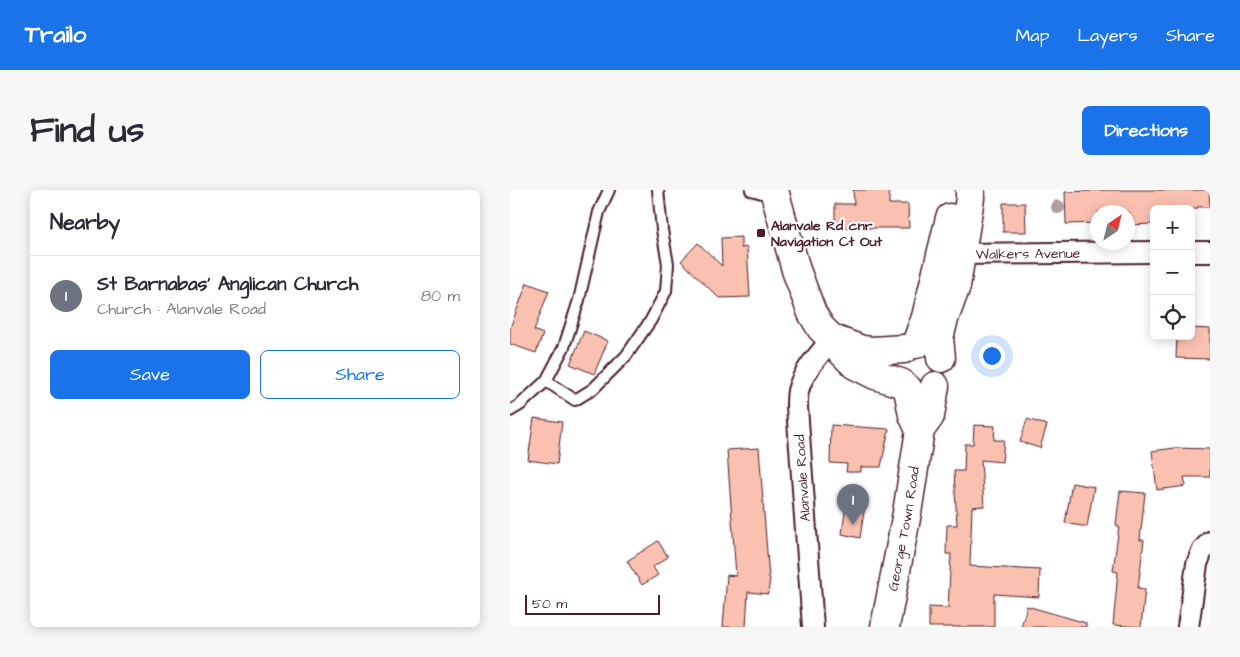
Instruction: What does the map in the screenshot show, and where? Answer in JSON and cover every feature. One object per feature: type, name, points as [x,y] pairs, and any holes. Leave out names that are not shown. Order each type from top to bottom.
[{"type":"main road","points":[[915,386],[897,376],[896,362],[900,355],[910,347],[928,310],[958,190]]},
{"type":"main road","points":[[767,192],[812,312],[821,328],[855,365],[875,375],[915,386],[940,380],[943,373],[939,338],[956,286],[970,190]]},
{"type":"main road","points":[[832,339],[862,350],[872,351],[924,344],[937,351],[941,358]]},
{"type":"main road","name":"George Town Road","points":[[885,627],[907,513],[920,430],[930,416],[915,386]]},
{"type":"street","name":"Walkers Avenue","points":[[962,254],[1150,252]]},
{"type":"street","points":[[1195,252],[1210,252]]},
{"type":"street","name":"Alanvale Road","points":[[813,627],[797,392],[809,367],[832,339]]},
{"type":"street","points":[[1188,627],[1197,564],[1202,551],[1210,542]]},
{"type":"lane","points":[[510,411],[520,405],[546,381],[564,347],[579,300],[599,212],[609,190]]},
{"type":"lane","points":[[546,381],[575,400],[593,389],[626,356],[651,320],[666,291],[668,264],[658,190]]},
{"type":"building","points":[[853,190],[889,190],[889,204],[908,204],[909,228],[835,228],[835,204],[854,204]]},
{"type":"building","points":[[1209,190],[1210,207],[1197,207],[1195,209],[1195,205],[1150,205],[1150,224],[1135,225],[1135,205],[1090,205],[1090,223],[1066,224],[1065,192]]},
{"type":"building","points":[[1003,203],[1025,203],[1026,232],[1003,232]]},
{"type":"building","points":[[741,237],[741,248],[747,247],[750,297],[719,298],[681,261],[698,243],[722,266],[721,238]]},
{"type":"building","points":[[527,283],[549,291],[534,330],[543,334],[536,353],[510,344],[510,328]]},
{"type":"building","points":[[1195,328],[1210,329],[1210,359],[1176,358],[1177,340],[1195,340]]},
{"type":"building","points":[[584,331],[608,341],[594,374],[570,364]]},
{"type":"building","points":[[534,418],[562,422],[557,464],[528,460]]},
{"type":"building","points":[[1027,419],[1047,425],[1040,448],[1020,442]]},
{"type":"building","points":[[831,425],[889,429],[881,467],[861,467],[861,472],[846,472],[847,464],[830,463]]},
{"type":"building","points":[[974,425],[995,426],[994,440],[1004,440],[1002,462],[981,460],[984,506],[972,507],[970,566],[1040,570],[1039,597],[994,594],[994,627],[929,627],[929,607],[948,608],[951,554],[946,554],[947,525],[957,525],[954,471],[964,471],[965,444],[973,444]]},
{"type":"building","points":[[759,448],[770,578],[768,594],[748,592],[746,627],[723,627],[727,575],[736,576],[727,450]]},
{"type":"building","points":[[1175,448],[1210,449],[1210,477],[1184,477],[1186,486],[1157,490],[1152,451]]},
{"type":"building","points":[[1072,483],[1094,487],[1087,527],[1065,523]]},
{"type":"building","points":[[1120,491],[1145,493],[1140,540],[1144,540],[1138,588],[1145,589],[1141,627],[1113,625],[1118,572],[1113,571],[1119,526],[1116,525]]},
{"type":"building","points":[[846,504],[865,506],[860,538],[842,534]]},
{"type":"building","points":[[658,541],[668,557],[653,567],[658,575],[642,585],[627,561]]},
{"type":"building","points":[[1027,606],[1086,623],[1086,627],[1021,627]]},
{"type":"place","name":"Alanvale Rd cnr Navigation Ct Out","points":[[761,233]]},
{"type":"place","name":"St Barnabas' Anglican Church","points":[[853,525]]}]
